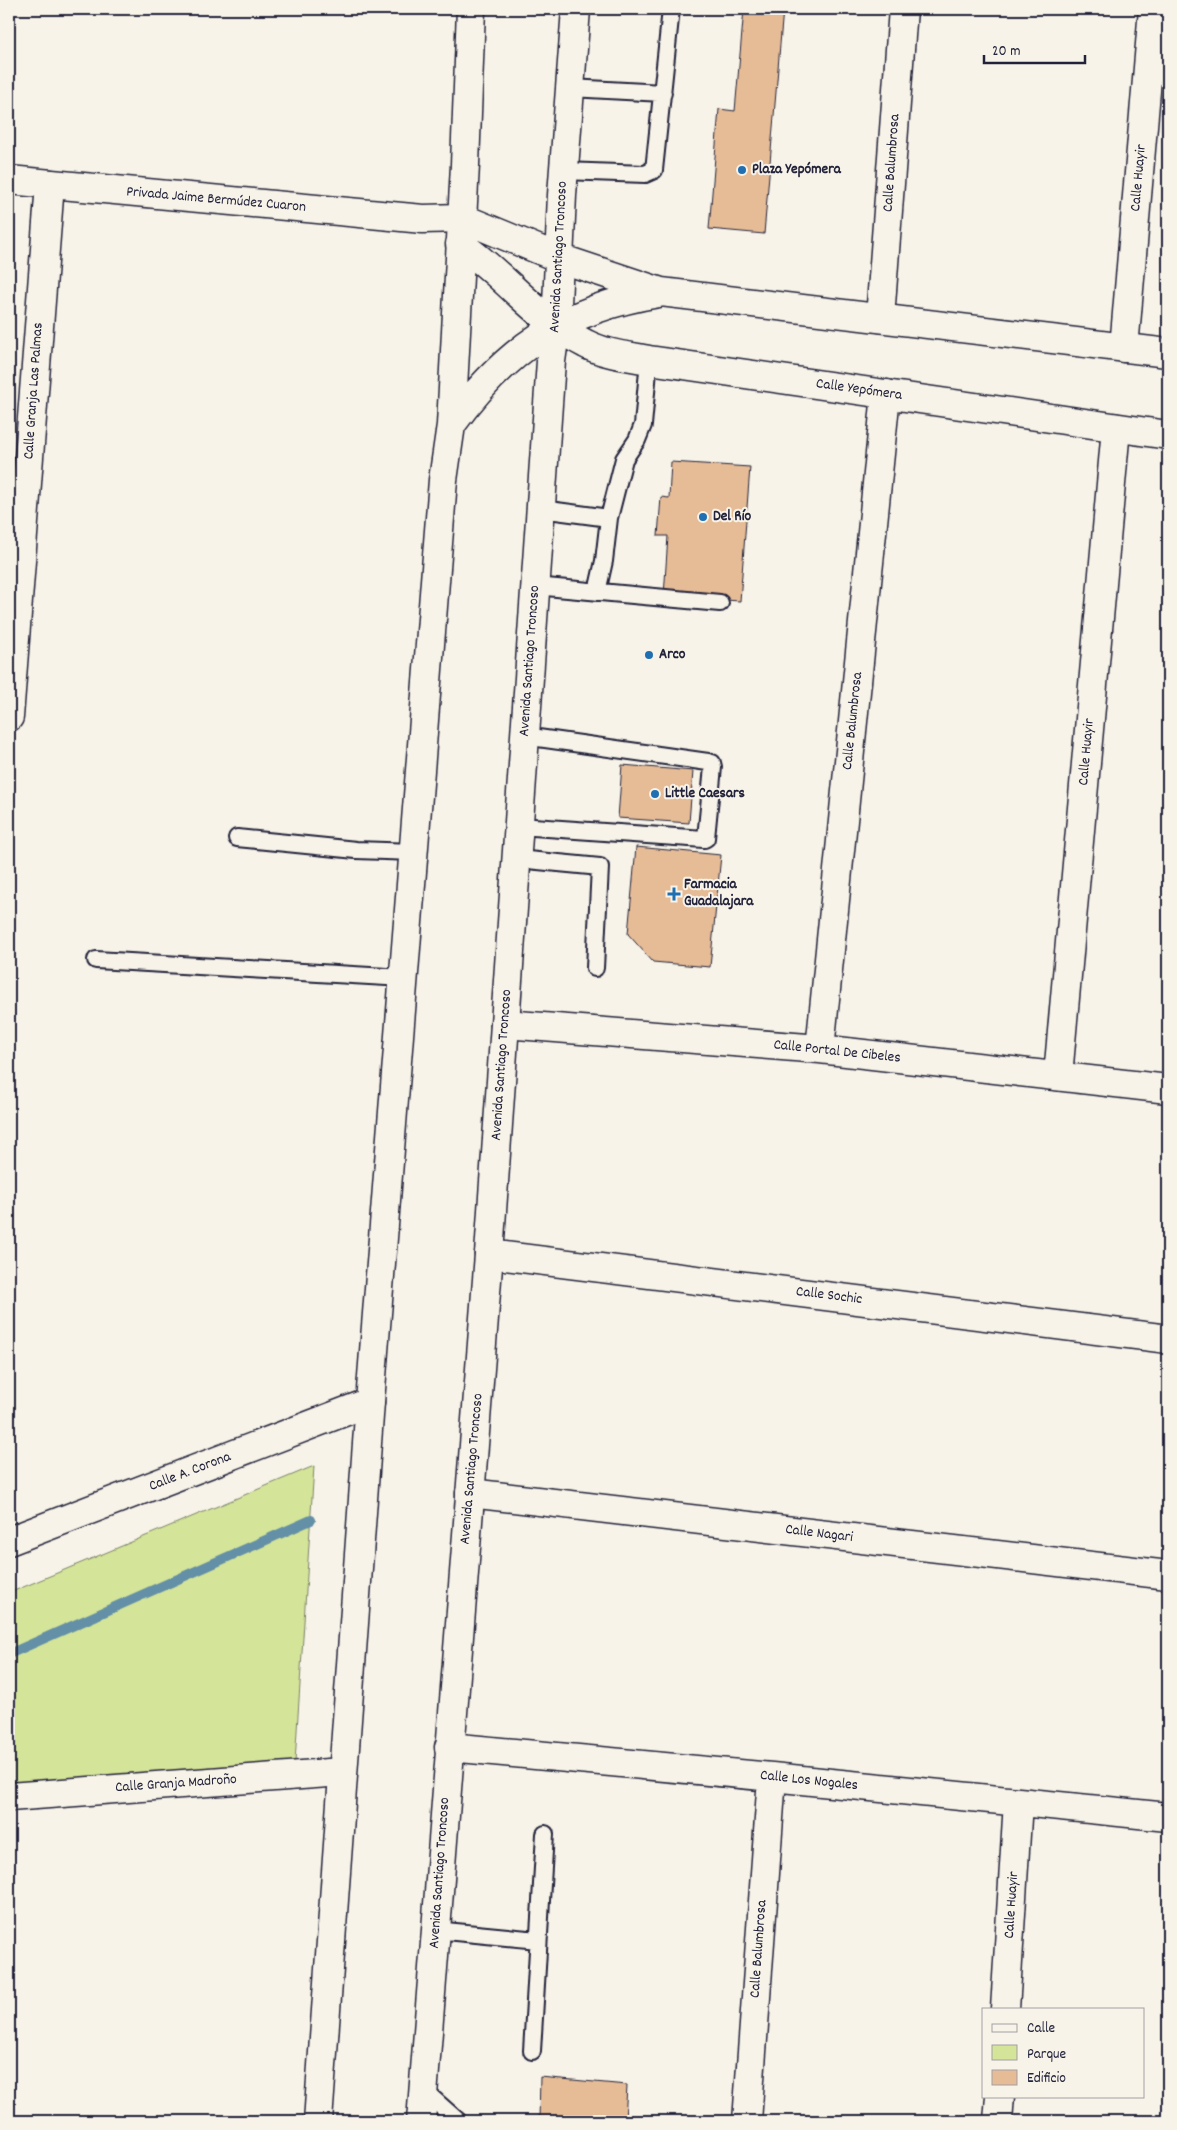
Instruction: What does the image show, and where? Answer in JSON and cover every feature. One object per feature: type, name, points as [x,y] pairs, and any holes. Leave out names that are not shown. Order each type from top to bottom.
[{"type":"street","points":[[318,2121],[370,1402],[442,490],[451,425],[471,9]]},
{"type":"street","name":"Avenida Santiago Troncoso","points":[[421,2121],[489,1254],[551,361],[556,326],[558,258],[576,9]]},
{"type":"street","name":"Calle Balumbrosa","points":[[880,318],[903,9]]},
{"type":"street","name":"Calle Huayir","points":[[1124,348],[1153,9]]},
{"type":"street","name":"Privada Jaime Bermúdez Cuaron","points":[[9,180],[423,219],[461,231]]},
{"type":"street","name":"Calle Granja Las Palmas","points":[[9,718],[50,184]]},
{"type":"street","points":[[461,231],[558,258],[661,292],[1168,353]]},
{"type":"street","name":"Calle Yepómera","points":[[461,231],[492,269],[556,326],[586,344],[602,350],[649,360],[1168,435]]},
{"type":"street","points":[[451,425],[472,395],[497,369],[525,346],[556,326],[576,316],[617,301],[661,292]]},
{"type":"street","name":"Calle Balumbrosa","points":[[820,1049],[886,394]]},
{"type":"street","name":"Calle Huayir","points":[[1058,1076],[1116,428]]},
{"type":"street","name":"Calle Portal De Cibeles","points":[[504,1024],[820,1049],[1168,1089]]},
{"type":"street","name":"Calle Sochic","points":[[489,1254],[1168,1339]]},
{"type":"street","name":"Calle A. Corona","points":[[9,1542],[370,1402]]},
{"type":"street","name":"Calle Nagari","points":[[470,1492],[1168,1575]]},
{"type":"street","name":"Calle Los Nogales","points":[[449,1747],[1168,1817]]},
{"type":"street","name":"Calle Granja Madroño","points":[[9,1796],[342,1772]]},
{"type":"street","name":"Calle Balumbrosa","points":[[747,2121],[772,1777]]},
{"type":"street","name":"Calle Huayir","points":[[1005,2008],[1018,1802]]},
{"type":"street","points":[[321,2082],[331,2098],[335,2121]]},
{"type":"street","points":[[998,2121],[1000,2098]]},
{"type":"lane","points":[[564,171],[650,173],[654,170],[672,9]]},
{"type":"lane","points":[[570,88],[663,93]]},
{"type":"lane","points":[[597,592],[604,561],[609,518],[624,459],[637,440],[643,425],[649,360]]},
{"type":"lane","points":[[541,509],[609,518]]},
{"type":"lane","points":[[535,586],[720,603]]},
{"type":"lane","points":[[519,826],[704,839],[706,838],[713,767],[712,763],[708,762],[524,736]]},
{"type":"lane","points":[[237,838],[356,850],[414,852]]},
{"type":"lane","points":[[517,859],[600,866],[595,968]]},
{"type":"lane","points":[[96,960],[404,978]]},
{"type":"lane","points":[[532,2051],[545,1834]]},
{"type":"lane","points":[[435,1930],[538,1940]]},
{"type":"lane","points":[[423,2090],[458,2121]]},
{"type":"green space","points":[[314,1466],[295,1762],[9,1783],[9,1593]]},
{"type":"building","name":"Plaza Yepómera","points":[[744,9],[783,9],[764,234],[709,229],[719,109],[735,111]]},
{"type":"building","name":"Del Río","points":[[671,462],[750,467],[740,601],[664,596],[668,536],[658,536],[661,497],[669,498]]},
{"type":"building","name":"Little Caesars","points":[[622,765],[693,771],[689,823],[618,818]]},
{"type":"building","name":"Farmacia Guadalajara","points":[[636,847],[721,855],[710,967],[653,962],[628,934]]},
{"type":"building","points":[[540,2077],[627,2085],[625,2121],[539,2121]]},
{"type":"waterway","points":[[9,1654],[311,1520]]},
{"type":"place","name":"Plaza Yepómera","points":[[742,170]]},
{"type":"place","name":"Del Río","points":[[703,517]]},
{"type":"place","name":"Arco","points":[[649,655]]},
{"type":"place","name":"Little Caesars","points":[[655,794]]},
{"type":"place","name":"Farmacia Guadalajara","points":[[674,894]]}]
